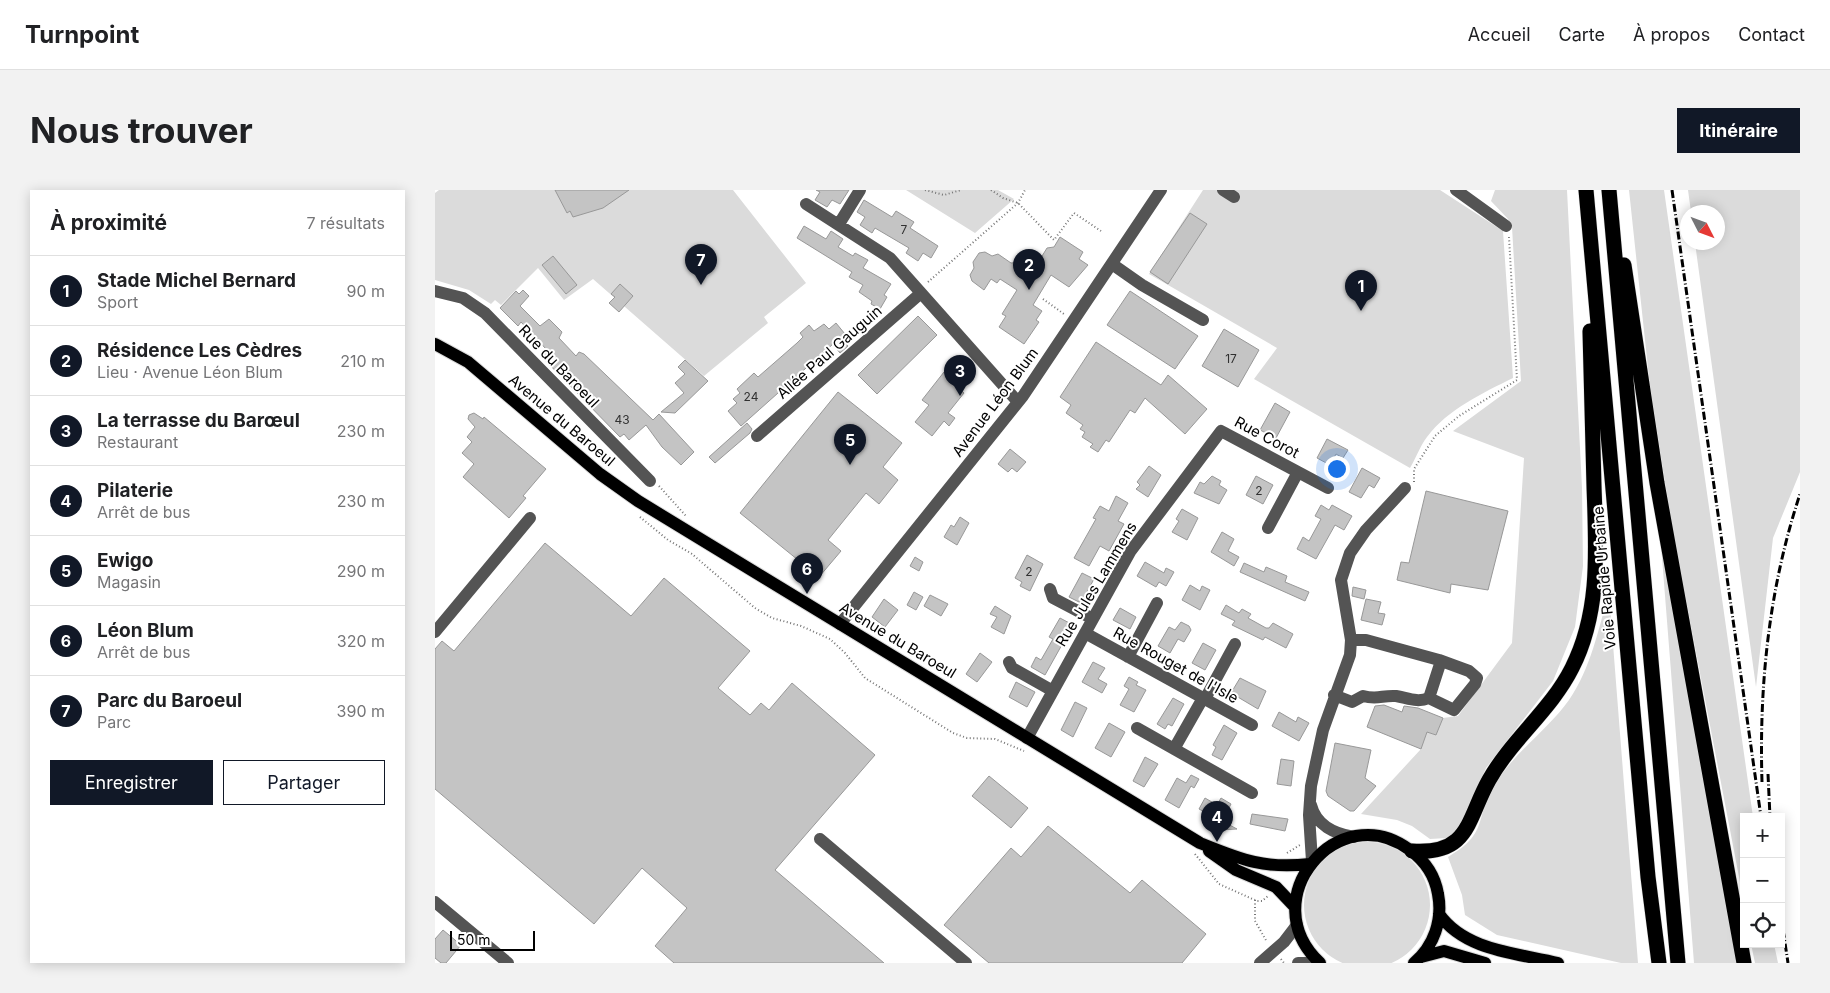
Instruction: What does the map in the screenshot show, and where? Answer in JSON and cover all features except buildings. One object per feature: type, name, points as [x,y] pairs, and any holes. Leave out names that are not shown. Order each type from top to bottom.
[{"type":"highway","points":[[1412,851],[1443,848],[1462,836],[1468,829],[1489,780],[1499,764],[1560,689],[1572,668],[1589,623],[1593,599],[1596,555],[1585,190]]},
{"type":"highway","name":"Voie Rapide Urbaine","points":[[1585,190],[1649,877],[1659,963]]},
{"type":"highway","points":[[1609,197],[1680,963]]},
{"type":"highway","points":[[1609,197],[1627,281],[1657,483],[1744,963]]},
{"type":"highway","points":[[1649,877],[1646,917],[1649,963]]},
{"type":"main road","name":"Avenue du Baroeul","points":[[435,334],[455,348],[468,362],[623,491],[1027,738],[1231,868],[1282,892],[1295,907]]},
{"type":"main road","name":"Avenue du Baroeul","points":[[435,344],[468,362]]},
{"type":"main road","points":[[1319,963],[1305,946],[1297,925],[1295,907],[1300,881],[1311,863],[1334,844],[1354,837],[1367,836],[1388,839],[1412,851],[1427,867],[1434,879],[1439,900],[1439,914],[1434,937],[1418,960]]},
{"type":"main road","name":"Avenue du Baroeul","points":[[1195,846],[1243,860],[1277,867],[1311,863]]},
{"type":"main road","points":[[1439,914],[1451,929],[1468,940],[1558,963]]},
{"type":"main road","points":[[1418,960],[1444,951],[1485,963]]},
{"type":"street","points":[[839,224],[860,190]]},
{"type":"street","name":"Avenue Léon Blum","points":[[840,624],[1018,402],[1161,190]]},
{"type":"street","points":[[1223,190],[1234,197]]},
{"type":"street","points":[[1456,190],[1506,226]]},
{"type":"street","points":[[806,204],[888,256],[1018,402]]},
{"type":"street","points":[[1111,264],[1141,285],[1203,320]]},
{"type":"street","name":"Rue du Baroeul","points":[[435,291],[463,298],[485,313],[650,481]]},
{"type":"street","name":"Allée Paul Gauguin","points":[[757,436],[920,291]]},
{"type":"street","name":"Rue Corot","points":[[1221,431],[1328,488]]},
{"type":"street","name":"Rue Jules Lammens","points":[[1027,738],[1135,544],[1221,431]]},
{"type":"street","name":"Rue Corot","points":[[1268,528],[1298,472]]},
{"type":"street","points":[[1311,863],[1310,800],[1323,730],[1334,695],[1350,655],[1351,640],[1341,580],[1350,554],[1366,530],[1402,491]]},
{"type":"street","points":[[435,632],[530,518]]},
{"type":"street","points":[[1050,589],[1053,598],[1093,619]]},
{"type":"street","points":[[1128,656],[1157,602]]},
{"type":"street","name":"Rue Rouget de l'Isle","points":[[1085,633],[1252,725]]},
{"type":"street","points":[[1334,695],[1352,702],[1363,696],[1375,699],[1385,696],[1416,701],[1429,698],[1454,710],[1477,681],[1472,672],[1439,660],[1366,640],[1351,640]]},
{"type":"street","points":[[1174,749],[1235,644]]},
{"type":"street","points":[[1429,698],[1440,664],[1439,660]]},
{"type":"street","points":[[1009,662],[1012,668],[1053,691]]},
{"type":"street","points":[[1137,728],[1252,793]]},
{"type":"street","points":[[1310,800],[1313,812],[1321,823],[1339,833],[1354,837]]},
{"type":"street","points":[[820,840],[966,963]]},
{"type":"street","points":[[435,902],[508,963]]},
{"type":"street","points":[[1260,963],[1275,951],[1297,925]]},
{"type":"street","points":[[1298,963],[1319,963]]},
{"type":"path","points":[[925,190],[944,195],[961,190]]},
{"type":"path","points":[[991,190],[1003,198],[1017,203],[1054,240],[1074,213],[1101,231]]},
{"type":"path","points":[[920,291],[1017,203],[1025,190]]},
{"type":"path","points":[[1402,491],[1407,491],[1412,485],[1414,469],[1435,436],[1459,416],[1517,380],[1510,259],[1506,226]]},
{"type":"path","points":[[1043,299],[1074,320]]},
{"type":"path","points":[[650,481],[652,478],[688,518]]},
{"type":"path","points":[[635,513],[668,540],[692,554],[755,608],[772,618],[801,626],[830,640],[845,653],[865,678],[944,728],[967,738],[1000,740],[1026,752]]},
{"type":"path","points":[[1277,867],[1281,856],[1303,843],[1312,842]]},
{"type":"path","points":[[1195,846],[1219,884],[1255,900],[1266,899],[1272,886]]},
{"type":"path","points":[[1255,900],[1256,926],[1284,963]]},
{"type":"shaded area","points":[[439,190],[733,190],[806,283],[764,317],[768,323],[704,376],[593,279],[564,300],[538,268],[501,305],[495,300],[491,304],[469,290],[435,280],[435,193]]},
{"type":"shaded area","points":[[906,190],[998,190],[1014,199],[975,233]]},
{"type":"shaded area","points":[[1203,190],[1440,190],[1503,231],[1513,378],[1467,403],[1445,418],[1435,427],[1425,441],[1410,468],[1254,379],[1277,348],[1149,274]]},
{"type":"shaded area","points":[[1495,190],[1567,190],[1582,488],[1583,566],[1575,627],[1553,681],[1486,768],[1459,830],[1447,838],[1430,839],[1412,826],[1397,820],[1361,814],[1421,749],[1427,732],[1436,735],[1443,718],[1458,716],[1512,643],[1524,458],[1453,431],[1521,381],[1512,227],[1508,219],[1491,201]]},
{"type":"shaded area","points":[[1629,190],[1664,190],[1752,813],[1740,813],[1740,882],[1672,527],[1650,387]]},
{"type":"shaded area","points":[[1688,190],[1800,190],[1800,472],[1773,538],[1756,687],[1696,250],[1725,250],[1725,205],[1690,205]]},
{"type":"shaded area","points":[[1661,545],[1736,960],[1736,963],[1694,963]]},
{"type":"shaded area","points":[[1609,593],[1638,963],[1621,963],[1497,935],[1465,915],[1462,895],[1448,857],[1470,841],[1479,825],[1488,798],[1502,774],[1520,752],[1551,722],[1577,688],[1593,648]]},
{"type":"shaded area","points":[[1367,842],[1391,847],[1411,861],[1425,881],[1430,905],[1425,929],[1411,949],[1391,963],[1367,968],[1343,963],[1323,949],[1309,929],[1304,905],[1309,881],[1323,861],[1343,847]]},
{"type":"shaded area","points":[[1752,948],[1775,948],[1778,963],[1755,963]]},
{"type":"railway","points":[[1672,190],[1760,813]]},
{"type":"railway","points":[[1762,782],[1762,709],[1768,636],[1789,529],[1800,494]]},
{"type":"railway","points":[[1768,774],[1770,813]]},
{"type":"railway","points":[[1785,943],[1788,963]]},
{"type":"place","name":"Parc du Baroeul","points":[[701,285]]},
{"type":"place","name":"Résidence Les Cèdres","points":[[1029,290]]},
{"type":"place","name":"Stade Michel Bernard","points":[[1361,311]]},
{"type":"place","name":"La terrasse du Barœul","points":[[960,396]]},
{"type":"place","name":"Ewigo","points":[[850,465]]},
{"type":"place","name":"Léon Blum","points":[[807,594]]},
{"type":"place","name":"Pilaterie","points":[[1217,842]]}]
